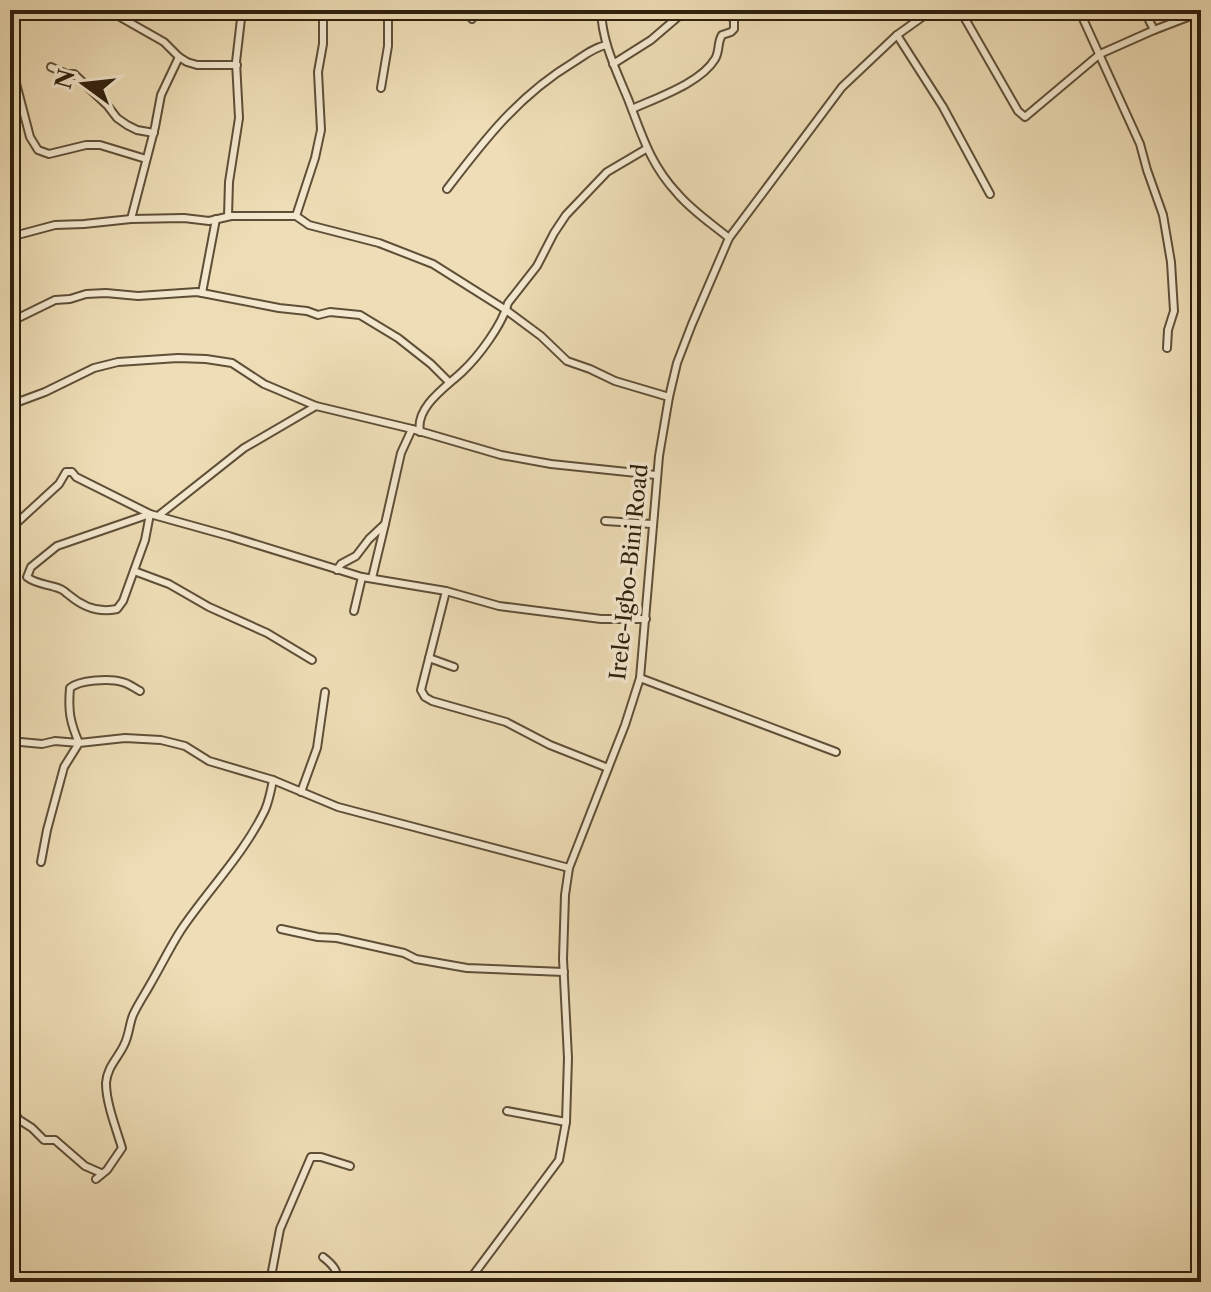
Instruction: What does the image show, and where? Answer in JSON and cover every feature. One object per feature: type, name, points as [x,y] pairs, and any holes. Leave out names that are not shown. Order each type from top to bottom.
[{"type":"street","points":[[86,10],[113,13],[164,42],[179,57],[197,65],[237,65]]},
{"type":"street","points":[[228,216],[229,182],[239,118],[237,65],[242,10]]},
{"type":"street","points":[[296,216],[321,130],[318,72],[323,44],[323,10]]},
{"type":"street","points":[[381,88],[388,46],[388,10]]},
{"type":"street","points":[[472,19],[475,10]]},
{"type":"street","points":[[601,10],[606,45],[646,149],[678,195],[729,238]]},
{"type":"street","points":[[613,64],[651,40],[686,10]]},
{"type":"street","points":[[632,109],[690,82],[713,63],[718,54],[718,40],[734,29],[734,18],[717,10]]},
{"type":"street","name":"Irele-Igbo-Bini Road","points":[[468,1282],[559,1160],[566,1122],[568,1058],[564,972],[565,895],[569,868],[625,725],[640,678],[656,475],[677,363],[729,238],[842,87],[897,35],[932,10]]},
{"type":"street","points":[[960,10],[1018,111],[1025,117],[1100,54],[1196,12],[1201,33]]},
{"type":"street","points":[[1079,10],[1140,144],[1163,215],[1171,262],[1174,311],[1167,348]]},
{"type":"street","points":[[1144,10],[1154,30]]},
{"type":"street","points":[[897,35],[943,107],[990,194]]},
{"type":"street","points":[[447,189],[485,138],[512,109],[548,77],[595,47],[606,45]]},
{"type":"street","points":[[131,219],[161,95],[179,57]]},
{"type":"street","points":[[51,67],[74,74],[127,125],[154,133]]},
{"type":"street","points":[[12,68],[30,137],[38,150],[49,154],[86,145],[100,145],[146,159]]},
{"type":"street","points":[[372,578],[401,453],[418,427],[422,414],[484,347],[508,303],[537,266],[566,215],[607,172],[646,149]]},
{"type":"street","points":[[10,237],[55,225],[131,219],[209,221],[228,216],[296,216],[309,225],[379,243],[433,264],[506,310],[541,336],[567,361],[615,381],[669,397]]},
{"type":"street","points":[[202,293],[216,219]]},
{"type":"street","points":[[10,322],[55,300],[86,294],[138,296],[171,292],[202,293],[318,315],[330,312],[360,315],[398,338],[449,382]]},
{"type":"street","points":[[10,405],[94,368],[128,361],[206,359],[232,363],[264,384],[316,406],[526,460],[656,475]]},
{"type":"street","points":[[1201,380],[1198,388],[1201,390]]},
{"type":"street","points":[[158,516],[244,448],[316,406]]},
{"type":"street","points":[[10,529],[59,484],[66,472],[72,472],[76,477],[150,514],[362,577],[446,591],[499,606],[601,619],[646,619]]},
{"type":"street","points":[[150,514],[145,540],[117,609],[102,612],[58,588],[33,582],[27,577],[31,567],[57,546],[150,514]]},
{"type":"street","points":[[605,521],[652,524]]},
{"type":"street","points":[[337,570],[341,564],[356,556],[385,524]]},
{"type":"street","points":[[134,571],[169,584],[209,607],[267,633],[312,660]]},
{"type":"street","points":[[354,611],[362,577]]},
{"type":"street","points":[[446,591],[421,690],[425,697],[506,722],[550,745],[608,768]]},
{"type":"street","points":[[429,658],[454,667]]},
{"type":"street","points":[[640,678],[836,752]]},
{"type":"street","points":[[79,743],[68,708],[70,688],[75,683],[111,680],[125,682],[140,691]]},
{"type":"street","points":[[301,792],[317,748],[325,692]]},
{"type":"street","points":[[10,741],[42,744],[125,738],[161,740],[185,746],[209,761],[273,780],[338,807],[569,868]]},
{"type":"street","points":[[41,862],[64,767],[79,743]]},
{"type":"street","points":[[10,1102],[18,1119],[44,1140],[55,1140],[99,1176],[107,1170],[122,1148],[108,1101],[106,1080],[110,1066],[125,1043],[132,1017],[154,974],[183,927],[252,833],[266,807],[273,780]]},
{"type":"street","points":[[281,929],[337,938],[404,953],[416,959],[467,968],[564,972]]},
{"type":"street","points":[[507,1111],[566,1122]]},
{"type":"street","points":[[10,1123],[18,1119]]},
{"type":"street","points":[[270,1282],[280,1229],[311,1157],[350,1166]]},
{"type":"street","points":[[323,1257],[338,1273],[338,1282]]}]
